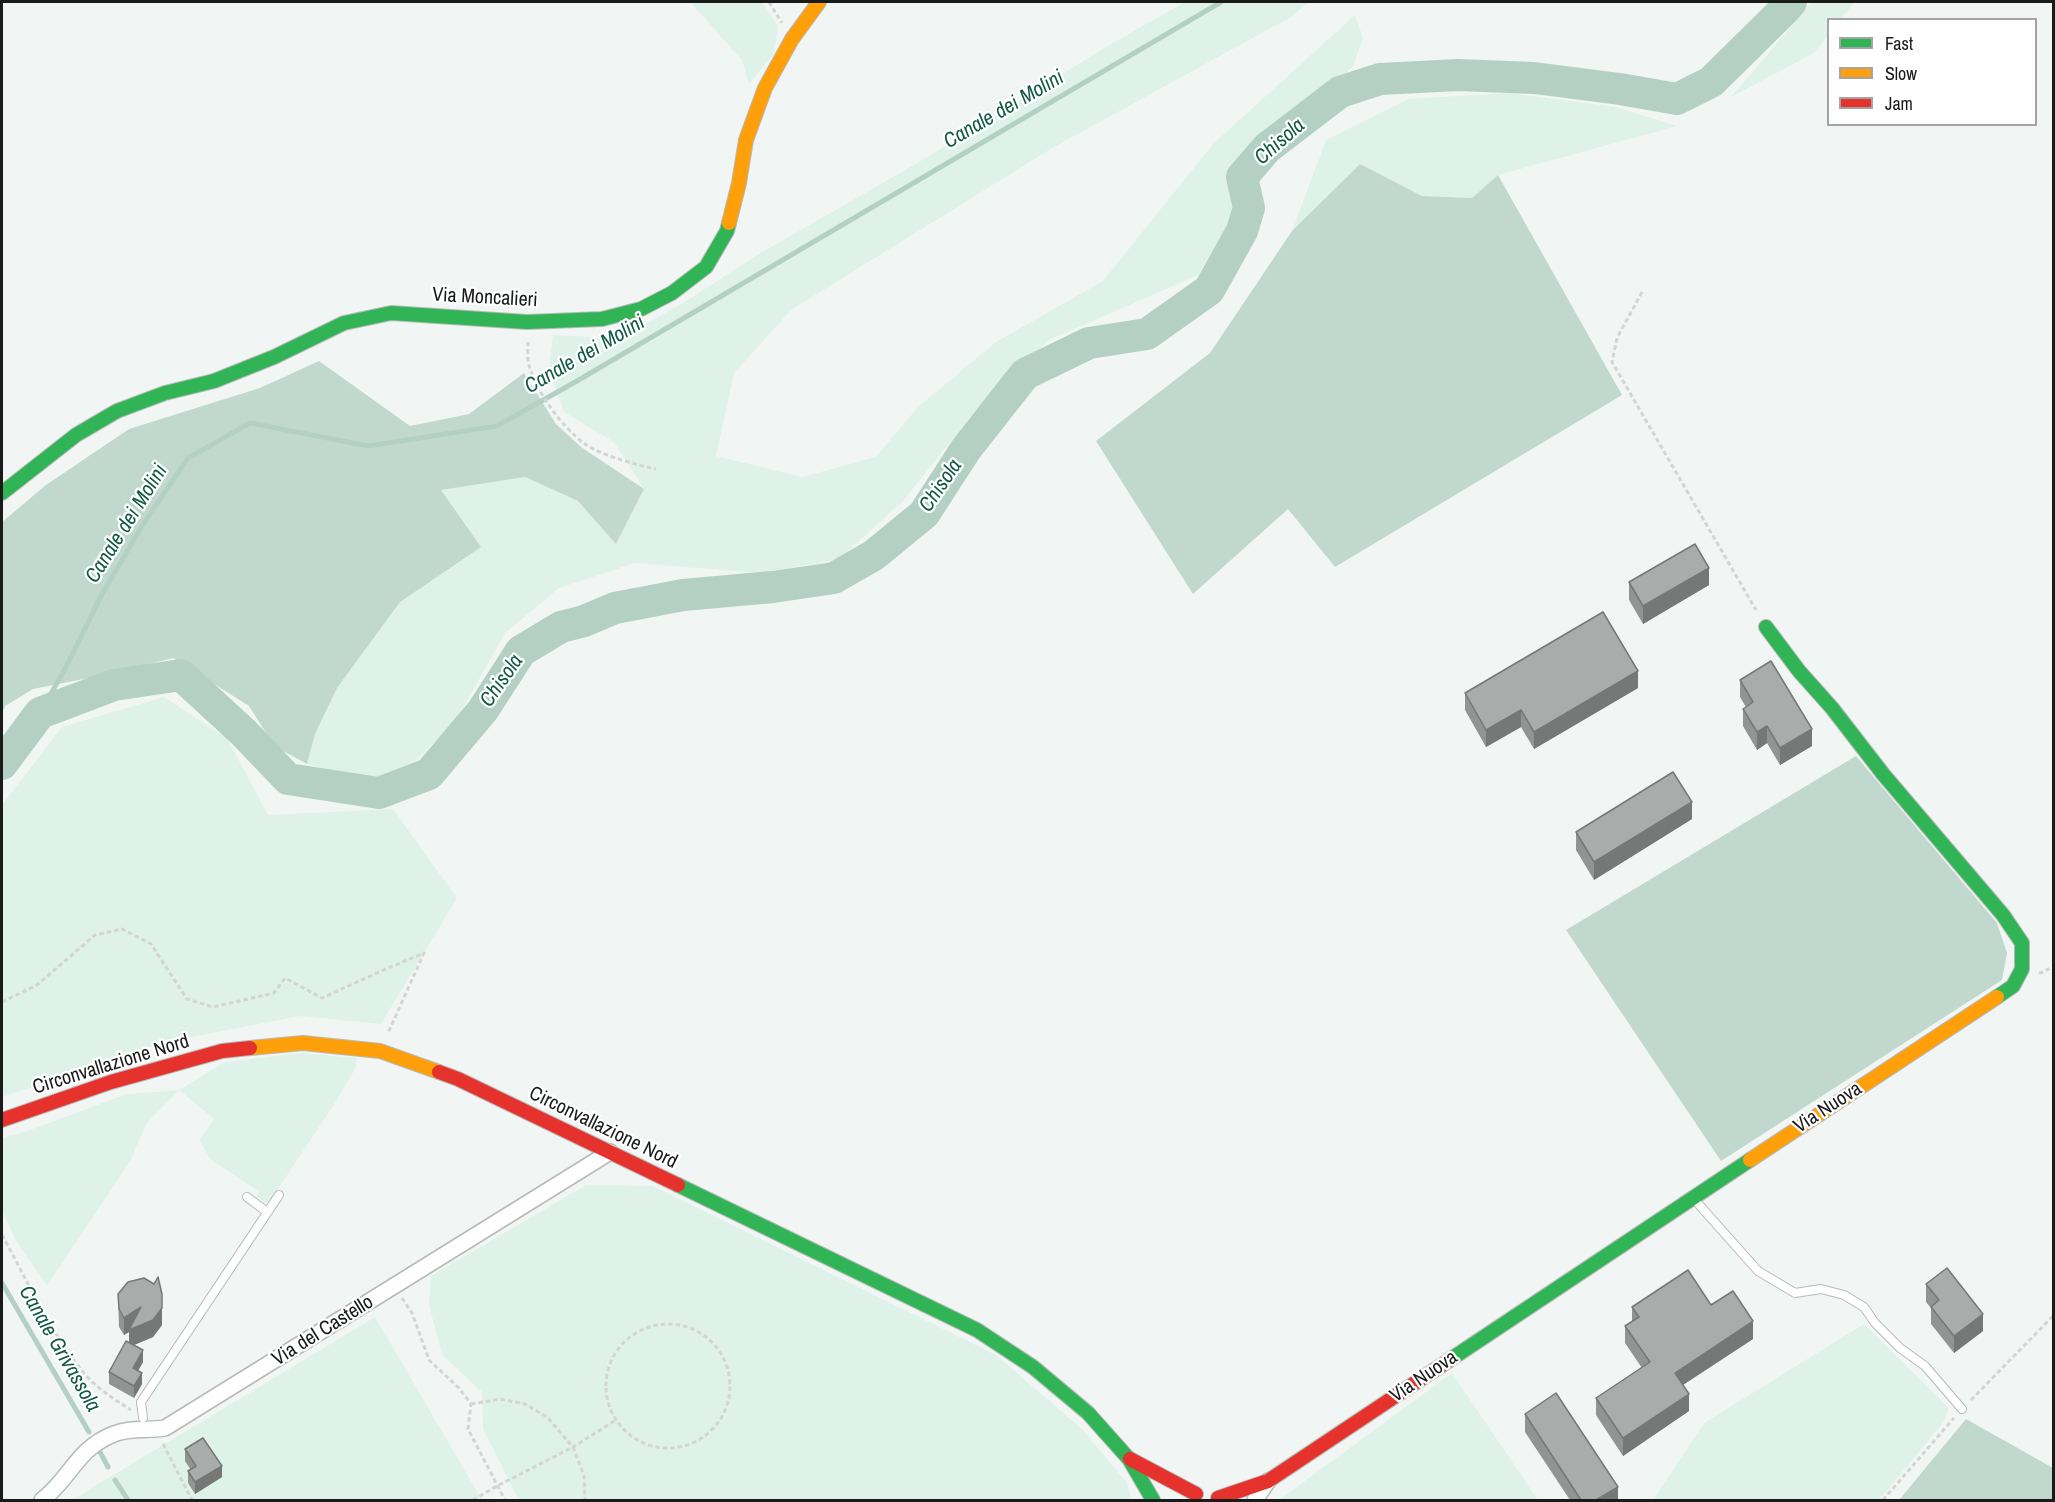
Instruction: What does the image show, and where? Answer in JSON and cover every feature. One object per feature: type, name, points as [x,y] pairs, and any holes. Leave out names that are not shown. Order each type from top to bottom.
[{"type":"street","name":"Via Moncalieri","points":[[2,493],[76,435],[117,411],[165,393],[214,381],[274,357],[344,322],[391,313],[527,322],[602,319],[640,309],[672,292],[706,267],[727,231],[739,183],[746,140],[765,88],[792,39],[819,2]]},
{"type":"street","name":"Via Nuova","points":[[1220,1499],[1268,1481],[2013,986],[2022,969],[2022,943],[2003,915],[1883,774],[1766,627]]},
{"type":"street","name":"Circonvallazione Nord","points":[[2,1120],[111,1082],[222,1051],[303,1043],[380,1051],[458,1079],[977,1330],[1042,1374],[1088,1413],[1129,1459],[1153,1500]]},
{"type":"street","name":"Via del Castello","points":[[42,1500],[50,1494],[87,1450],[113,1434],[148,1424],[165,1428],[610,1152]]},
{"type":"street","name":"Circonvallazione Nord","points":[[1129,1459],[1196,1494]]},
{"type":"street","name":"Via Nuova","points":[[1255,1500],[1268,1481]]},
{"type":"street","points":[[1180,1500],[1196,1494],[1207,1494],[1220,1499]]},
{"type":"lane","points":[[148,1424],[141,1402],[279,1195]]},
{"type":"lane","points":[[247,1197],[267,1212]]},
{"type":"lane","points":[[1693,1198],[1758,1271],[1794,1293],[1821,1289],[1844,1295],[1864,1307],[1875,1323],[1900,1348],[1925,1366],[1962,1409]]},
{"type":"path","points":[[1642,292],[1617,338],[1612,362],[1766,627]]},
{"type":"path","points":[[527,322],[529,364],[540,391],[551,409],[586,445],[631,464],[656,469]]},
{"type":"path","points":[[2,1002],[38,985],[95,935],[122,929],[151,944],[187,999],[213,1007],[274,993],[285,978],[322,998],[424,953],[380,1051]]},
{"type":"path","points":[[2,1235],[58,1337],[83,1372],[106,1394],[148,1424],[162,1441],[192,1500]]},
{"type":"path","points":[[394,1287],[412,1313],[429,1360],[459,1388],[471,1404],[468,1429],[505,1500]]},
{"type":"path","points":[[658,1324],[676,1324],[693,1328],[711,1340],[724,1357],[730,1377],[730,1398],[723,1418],[709,1434],[691,1445],[670,1449],[649,1446],[630,1436],[616,1420],[608,1404],[606,1387],[608,1369],[615,1353],[627,1339],[641,1329],[658,1324]]},
{"type":"path","points":[[471,1404],[500,1399],[525,1404],[547,1417],[573,1447],[584,1476],[585,1500]]},
{"type":"path","points":[[473,1500],[573,1447],[616,1420]]},
{"type":"green space","points":[[690,2],[762,2],[778,26],[774,54],[749,84],[742,60]]},
{"type":"green space","points":[[1185,2],[1309,2],[1291,17],[1054,147],[791,310],[734,373],[716,456],[802,477],[876,457],[918,407],[996,342],[1103,281],[1213,144],[1355,15],[1363,38],[1353,67],[1256,143],[1234,174],[1237,211],[1198,275],[1049,340],[974,412],[903,501],[839,559],[762,573],[635,563],[559,588],[505,633],[456,721],[399,777],[348,775],[307,764],[315,734],[337,688],[400,601],[480,547],[441,490],[525,477],[578,501],[617,543],[644,489],[614,442],[564,412],[549,369],[553,335],[618,339],[680,305],[754,257],[919,162],[1111,44]]},
{"type":"green space","points":[[1812,2],[1855,2],[1842,18],[1827,18],[1827,36],[1814,53],[1731,97]]},
{"type":"green space","points":[[1509,93],[1616,107],[1677,126],[1498,175],[1472,198],[1422,196],[1360,164],[1292,231],[1326,140],[1409,99]]},
{"type":"green space","points":[[1360,164],[1422,196],[1472,198],[1498,175],[1622,395],[1335,567],[1288,509],[1193,594],[1096,441],[1210,353],[1292,231]]},
{"type":"green space","points":[[319,361],[410,426],[469,414],[524,373],[556,424],[581,447],[644,489],[616,544],[578,501],[525,477],[441,490],[481,547],[400,602],[337,688],[315,734],[307,764],[274,746],[249,706],[173,658],[33,689],[5,706],[2,713],[2,522],[46,485],[129,429],[260,388]]},
{"type":"green space","points":[[164,697],[227,738],[268,815],[393,809],[457,898],[381,1024],[300,1016],[165,1042],[2,1097],[2,805],[62,727]]},
{"type":"green space","points":[[1856,756],[1997,923],[2007,953],[2002,980],[1721,1161],[1566,930]]},
{"type":"green space","points":[[302,1053],[357,1058],[355,1069],[335,1103],[268,1204],[257,1197],[259,1192],[210,1159],[199,1140],[214,1119],[179,1090],[225,1062]]},
{"type":"green space","points":[[179,1090],[146,1124],[131,1160],[47,1285],[16,1241],[2,1211],[2,1138],[127,1094]]},
{"type":"green space","points":[[586,1185],[653,1186],[996,1355],[1082,1429],[1127,1483],[1131,1500],[519,1500],[483,1429],[482,1392],[442,1355],[429,1305],[431,1276]]},
{"type":"green space","points":[[375,1317],[482,1500],[72,1500]]},
{"type":"green space","points":[[1864,1324],[1949,1408],[1943,1423],[1879,1500],[1653,1500],[1704,1423]]},
{"type":"green space","points":[[1452,1373],[1538,1500],[1279,1500]]},
{"type":"green space","points":[[1966,1419],[2053,1468],[2053,1500],[1899,1500]]},
{"type":"building","points":[[1695,544],[1709,568],[1643,606],[1629,582]]},
{"type":"building","points":[[1603,612],[1638,671],[1534,732],[1521,710],[1486,730],[1465,693]]},
{"type":"building","points":[[1771,661],[1812,729],[1780,748],[1767,726],[1757,732],[1743,709],[1753,702],[1740,680]]},
{"type":"building","points":[[1673,772],[1692,802],[1594,862],[1576,832]]},
{"type":"building","points":[[1947,1268],[1983,1314],[1954,1336],[1931,1307],[1939,1300],[1926,1284]]},
{"type":"building","points":[[1688,1270],[1711,1305],[1733,1291],[1753,1321],[1675,1373],[1689,1394],[1623,1438],[1596,1398],[1650,1362],[1625,1326],[1639,1317],[1632,1307]]},
{"type":"building","points":[[158,1277],[162,1308],[153,1320],[129,1330],[141,1307],[124,1318],[119,1309],[118,1294],[128,1282],[144,1278],[154,1284]]},
{"type":"building","points":[[126,1341],[143,1350],[133,1368],[142,1373],[134,1386],[109,1372]]},
{"type":"building","points":[[1556,1393],[1618,1487],[1596,1500],[1581,1500],[1525,1414]]},
{"type":"building","points":[[203,1438],[222,1466],[195,1482],[188,1471],[196,1466],[185,1449]]},
{"type":"waterway","name":"Canale dei Molini","points":[[40,713],[101,596],[143,524],[188,458],[250,423],[368,446],[497,426],[1221,2]]},
{"type":"waterway","name":"Chisola","points":[[2,764],[40,713],[114,685],[181,675],[243,732],[288,779],[379,793],[429,774],[483,710],[521,651],[561,627],[584,621],[615,608],[683,595],[773,587],[834,578],[874,555],[924,514],[966,449],[1025,374],[1089,343],[1147,334],[1209,290],[1242,231],[1249,208],[1242,177],[1267,148],[1340,92],[1380,79],[1458,75],[1534,78],[1677,99],[1711,82],[1791,2]]},
{"type":"waterway","name":"Canale Grivassola","points":[[2,1283],[89,1432]]},
{"type":"waterway","name":"Canale Grivassola","points":[[100,1452],[108,1467]]},
{"type":"waterway","name":"Canale Grivassola","points":[[115,1480],[128,1500]]},
{"type":"traffic: fast","points":[[2,493],[76,435],[117,411],[165,393],[214,381],[274,357],[344,323],[391,313],[527,322],[602,319],[641,309],[672,293],[706,267],[727,231],[729,223]]},
{"type":"traffic: fast","points":[[1766,627],[1883,774],[2003,915],[2022,943],[2022,969],[2013,986],[1997,997]]},
{"type":"traffic: fast","points":[[1448,1361],[1750,1160]]},
{"type":"traffic: fast","points":[[678,1185],[977,1330],[1033,1367],[1088,1413],[1129,1459],[1153,1500]]},
{"type":"traffic: slow","points":[[729,223],[746,140],[765,88],[792,39],[819,2]]},
{"type":"traffic: slow","points":[[1750,1160],[1997,997]]},
{"type":"traffic: slow","points":[[250,1048],[303,1043],[380,1051],[439,1072]]},
{"type":"traffic: jam","points":[[2,1120],[111,1082],[222,1051],[250,1048]]},
{"type":"traffic: jam","points":[[439,1072],[678,1185]]},
{"type":"traffic: jam","points":[[1218,1498],[1268,1481],[1448,1361]]},
{"type":"traffic: jam","points":[[1130,1459],[1196,1494]]}]
